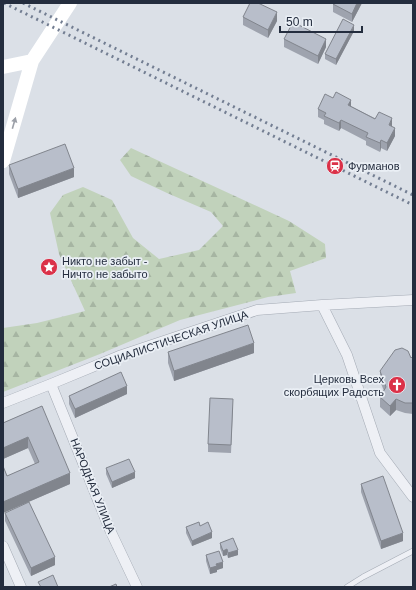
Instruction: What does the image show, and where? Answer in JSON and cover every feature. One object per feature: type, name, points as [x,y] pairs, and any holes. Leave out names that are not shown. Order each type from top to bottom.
[{"type":"main road","points":[[3,161],[32,61],[70,3]]},
{"type":"main road","points":[[3,67],[32,61]]},
{"type":"street","name":"СОЦИАЛИСТИЧЕСКАЯ УЛИЦА","points":[[3,403],[120,356],[257,310],[413,300]]},
{"type":"street","points":[[322,305],[347,355],[380,453],[413,497]]},
{"type":"street","name":"НАРОДНАЯ УЛИЦА","points":[[51,384],[110,530],[137,587]]},
{"type":"street","points":[[3,546],[21,587]]},
{"type":"lane","points":[[347,587],[413,551]]},
{"type":"green space","points":[[131,148],[289,221],[325,244],[326,258],[290,271],[296,293],[268,297],[180,320],[100,354],[3,392],[3,328],[37,323],[85,311],[59,254],[50,213],[63,195],[83,187],[112,200],[133,238],[159,259],[199,250],[223,226],[211,212],[131,176],[120,160]]},
{"type":"building","points":[[250,3],[258,3],[277,12],[268,30],[243,17]]},
{"type":"building","points":[[333,3],[357,3],[352,14]]},
{"type":"building","points":[[343,19],[354,25],[336,59],[325,54]]},
{"type":"building","points":[[293,22],[326,39],[318,56],[284,39]]},
{"type":"building","name":"Фурманов","points":[[336,92],[351,100],[348,105],[375,119],[379,112],[392,118],[389,125],[395,128],[387,143],[381,140],[380,143],[366,137],[368,133],[341,120],[339,123],[324,116],[326,113],[318,109],[325,94],[333,98]]},
{"type":"building","points":[[65,144],[74,168],[18,189],[9,165]]},
{"type":"building","points":[[248,325],[254,343],[174,371],[168,352]]},
{"type":"building","name":"Церковь Всех скорбящих Радость","points":[[402,348],[408,351],[411,358],[413,356],[413,403],[405,403],[396,399],[390,406],[380,397],[386,387],[380,371],[395,350]]},
{"type":"building","points":[[121,372],[127,386],[75,409],[69,396]]},
{"type":"building","points":[[210,398],[233,399],[231,445],[208,444]]},
{"type":"building","points":[[42,406],[70,473],[3,502],[3,466],[7,476],[39,462],[28,437],[3,448],[3,423]]},
{"type":"building","points":[[129,459],[135,472],[112,482],[106,468]]},
{"type":"building","points":[[383,476],[403,533],[381,541],[361,484]]},
{"type":"building","points":[[29,502],[55,557],[31,568],[5,513]]},
{"type":"building","points":[[199,522],[200,526],[208,522],[212,532],[192,541],[186,527]]},
{"type":"building","points":[[233,538],[238,550],[228,553],[227,549],[223,551],[220,543]]},
{"type":"building","points":[[219,551],[223,562],[210,568],[206,555]]},
{"type":"building","points":[[53,575],[58,587],[41,587],[38,582]]},
{"type":"building","points":[[116,584],[117,587],[109,587]]},
{"type":"railway","points":[[4,3],[413,205]]},
{"type":"railway","points":[[23,3],[413,195]]},
{"type":"place","name":"Фурманов","points":[[335,166]]},
{"type":"place","name":"Никто не забыт - Ничто не забыто","points":[[49,267]]},
{"type":"place","name":"Церковь Всех скорбящих Радость","points":[[397,385]]}]
